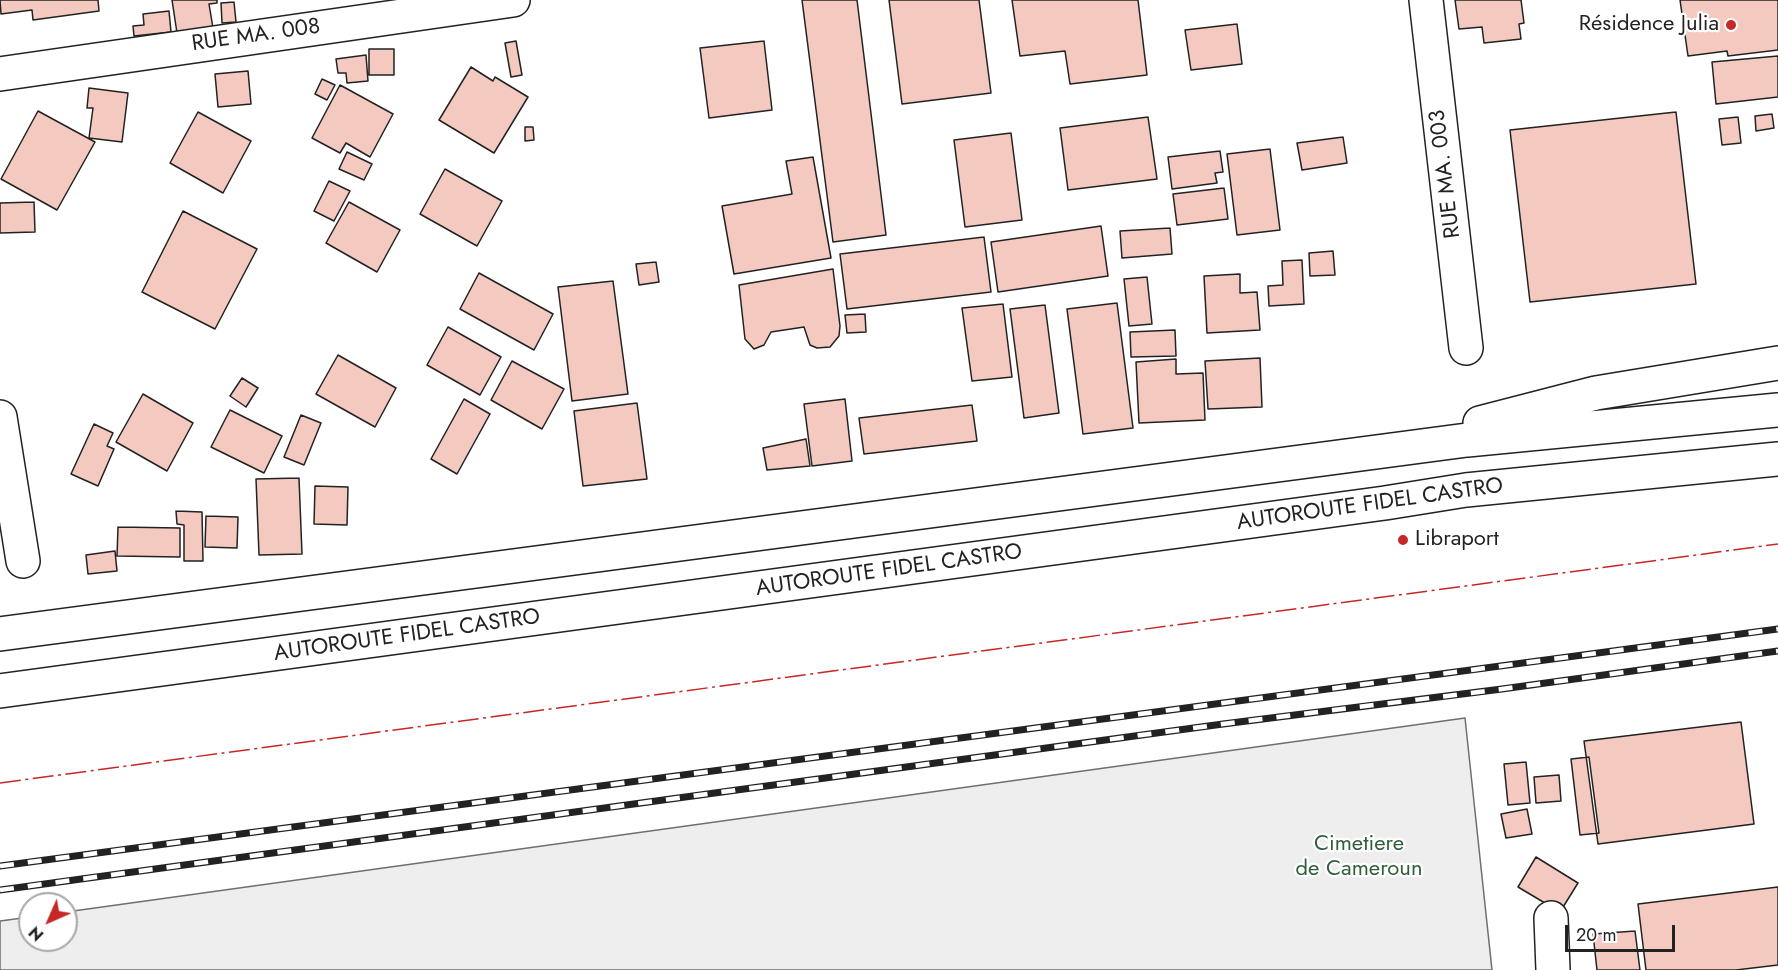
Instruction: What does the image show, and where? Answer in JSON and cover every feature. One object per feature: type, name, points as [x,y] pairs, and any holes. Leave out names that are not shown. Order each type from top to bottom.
[{"type":"main road","name":"RUE MA. 008","points":[[0,74],[513,0]]},
{"type":"main road","name":"RUE MA. 003","points":[[1426,0],[1466,348]]},
{"type":"main road","points":[[1345,457],[1596,393],[1778,363]]},
{"type":"main road","points":[[0,634],[1467,440],[1778,410]]},
{"type":"main road","points":[[0,417],[22,561]]},
{"type":"main road","name":"AUTOROUTE FIDEL CASTRO","points":[[0,691],[1361,507],[1466,490],[1778,459]]},
{"type":"main road","points":[[1551,918],[1553,970]]},
{"type":"green space","name":"Cimetiere de Cameroun","points":[[1465,718],[1492,970],[0,970],[0,921],[18,919],[18,952],[78,952],[78,910]]},
{"type":"building","points":[[0,0],[98,0],[99,11],[33,20],[32,10],[1,14]]},
{"type":"building","points":[[172,0],[217,0],[217,3],[209,4],[213,28],[177,33]]},
{"type":"building","points":[[802,0],[857,0],[886,235],[833,242]]},
{"type":"building","points":[[889,0],[979,0],[991,93],[902,104]]},
{"type":"building","points":[[1012,0],[1138,0],[1147,75],[1070,84],[1065,51],[1020,56]]},
{"type":"building","points":[[1455,0],[1521,0],[1524,23],[1519,24],[1521,39],[1484,43],[1482,27],[1459,29]]},
{"type":"building","name":"Résidence Julia","points":[[1680,0],[1778,0],[1778,50],[1728,56],[1727,51],[1688,56]]},
{"type":"building","points":[[234,2],[236,22],[222,23],[221,3]]},
{"type":"building","points":[[169,11],[171,32],[134,36],[133,26],[144,25],[143,14]]},
{"type":"building","points":[[1237,24],[1242,64],[1191,70],[1185,30]]},
{"type":"building","points":[[516,41],[522,75],[511,77],[505,43]]},
{"type":"building","points":[[764,41],[772,110],[709,118],[700,48]]},
{"type":"building","points":[[369,49],[394,49],[394,75],[369,75]]},
{"type":"building","points":[[366,55],[368,81],[347,83],[346,73],[338,73],[336,59]]},
{"type":"building","points":[[1778,56],[1778,97],[1716,104],[1712,62]]},
{"type":"building","points":[[471,67],[493,81],[495,77],[528,97],[494,153],[439,120]]},
{"type":"building","points":[[248,71],[251,104],[218,107],[215,74]]},
{"type":"building","points":[[322,79],[335,85],[327,100],[315,94]]},
{"type":"building","points":[[340,85],[393,114],[370,157],[346,143],[340,153],[312,138]]},
{"type":"building","points":[[89,88],[128,93],[122,142],[89,138],[93,108],[87,108]]},
{"type":"building","points":[[38,111],[95,142],[57,210],[1,179]]},
{"type":"building","points":[[198,112],[251,141],[223,193],[170,163]]},
{"type":"building","points":[[1676,112],[1696,284],[1530,302],[1510,130]]},
{"type":"building","points":[[1772,114],[1774,128],[1756,131],[1755,116]]},
{"type":"building","points":[[1148,117],[1157,179],[1068,190],[1060,128]]},
{"type":"building","points":[[1738,117],[1741,143],[1722,145],[1719,119]]},
{"type":"building","points":[[525,127],[533,127],[534,140],[525,141]]},
{"type":"building","points":[[1011,133],[1022,220],[965,227],[954,140]]},
{"type":"building","points":[[1343,137],[1347,163],[1302,170],[1297,143]]},
{"type":"building","points":[[1270,149],[1280,230],[1237,235],[1227,154]]},
{"type":"building","points":[[1220,151],[1223,172],[1215,173],[1217,183],[1172,189],[1168,157]]},
{"type":"building","points":[[347,152],[372,164],[364,180],[339,169]]},
{"type":"building","points":[[813,157],[831,258],[734,274],[722,206],[792,194],[786,161]]},
{"type":"building","points":[[445,169],[502,201],[477,246],[420,214]]},
{"type":"building","points":[[329,181],[350,191],[334,221],[314,211]]},
{"type":"building","points":[[1224,188],[1228,219],[1177,225],[1173,194]]},
{"type":"building","points":[[34,202],[35,232],[0,233],[0,203]]},
{"type":"building","points":[[349,202],[400,230],[377,272],[326,243]]},
{"type":"building","points":[[183,211],[257,249],[215,329],[142,292]]},
{"type":"building","points":[[1101,226],[1108,276],[998,292],[991,242]]},
{"type":"building","points":[[1170,228],[1172,254],[1122,258],[1120,231]]},
{"type":"building","points":[[984,237],[991,292],[847,309],[840,254]]},
{"type":"building","points":[[1333,251],[1335,275],[1310,276],[1309,253]]},
{"type":"building","points":[[1302,260],[1304,304],[1269,306],[1268,286],[1283,285],[1282,261]]},
{"type":"building","points":[[656,262],[659,282],[639,285],[636,264]]},
{"type":"building","points":[[833,269],[840,326],[839,336],[830,347],[817,348],[810,345],[804,327],[771,332],[764,345],[754,349],[745,339],[739,285]]},
{"type":"building","points":[[479,273],[553,314],[534,350],[460,309]]},
{"type":"building","points":[[1240,274],[1240,293],[1257,292],[1260,330],[1207,333],[1204,276]]},
{"type":"building","points":[[1147,277],[1152,324],[1129,326],[1124,279]]},
{"type":"building","points":[[613,281],[628,394],[572,401],[558,287]]},
{"type":"building","points":[[1117,303],[1133,428],[1083,434],[1067,309]]},
{"type":"building","points":[[1003,304],[1012,377],[972,381],[962,308]]},
{"type":"building","points":[[1045,305],[1059,413],[1024,418],[1010,309]]},
{"type":"building","points":[[865,314],[866,332],[847,333],[845,315]]},
{"type":"building","points":[[448,327],[501,357],[480,395],[427,365]]},
{"type":"building","points":[[1175,330],[1176,356],[1131,357],[1130,332]]},
{"type":"building","points":[[338,355],[396,388],[375,427],[316,394]]},
{"type":"building","points":[[1260,358],[1262,407],[1208,409],[1205,361]]},
{"type":"building","points":[[1176,359],[1176,374],[1203,373],[1205,420],[1139,423],[1136,362]]},
{"type":"building","points":[[512,361],[564,389],[542,429],[491,400]]},
{"type":"building","points":[[242,378],[258,388],[246,407],[230,396]]},
{"type":"building","points":[[143,394],[193,423],[167,471],[116,442]]},
{"type":"building","points":[[464,399],[490,414],[457,474],[431,459]]},
{"type":"building","points":[[845,399],[852,461],[812,466],[804,404]]},
{"type":"building","points":[[637,403],[647,479],[583,486],[574,411]]},
{"type":"building","points":[[972,405],[977,441],[864,454],[859,418]]},
{"type":"building","points":[[230,410],[282,436],[264,473],[211,447]]},
{"type":"building","points":[[301,415],[321,423],[304,465],[284,457]]},
{"type":"building","points":[[94,424],[113,433],[107,446],[114,449],[98,486],[71,474]]},
{"type":"building","points":[[806,439],[810,466],[767,470],[763,448]]},
{"type":"building","points":[[299,478],[302,554],[259,555],[256,479]]},
{"type":"building","points":[[315,486],[348,487],[347,525],[314,524]]},
{"type":"building","points":[[176,511],[202,512],[203,561],[184,561],[184,525],[177,524]]},
{"type":"building","points":[[206,516],[238,517],[237,548],[205,547]]},
{"type":"building","points":[[118,527],[180,528],[180,557],[117,556]]},
{"type":"building","points":[[115,551],[117,571],[88,574],[86,555]]},
{"type":"building","points":[[1741,722],[1754,824],[1598,844],[1584,741]]},
{"type":"building","points":[[1589,757],[1599,833],[1580,835],[1571,759]]},
{"type":"building","points":[[1526,762],[1530,803],[1508,805],[1504,764]]},
{"type":"building","points":[[1559,775],[1561,801],[1536,803],[1534,777]]},
{"type":"building","points":[[1527,809],[1532,834],[1506,838],[1501,814]]},
{"type":"building","points":[[1536,857],[1578,883],[1560,912],[1518,887]]},
{"type":"building","points":[[1778,887],[1778,965],[1736,970],[1646,970],[1638,904]]},
{"type":"building","points":[[1635,931],[1640,970],[1597,970],[1593,934]]},
{"type":"railway","points":[[0,866],[1778,629]]},
{"type":"railway","points":[[0,890],[1778,651]]},
{"type":"power","points":[[0,783],[1778,544]]},
{"type":"place","name":"Résidence Julia","points":[[1731,25]]},
{"type":"place","name":"Libraport","points":[[1403,540]]}]
